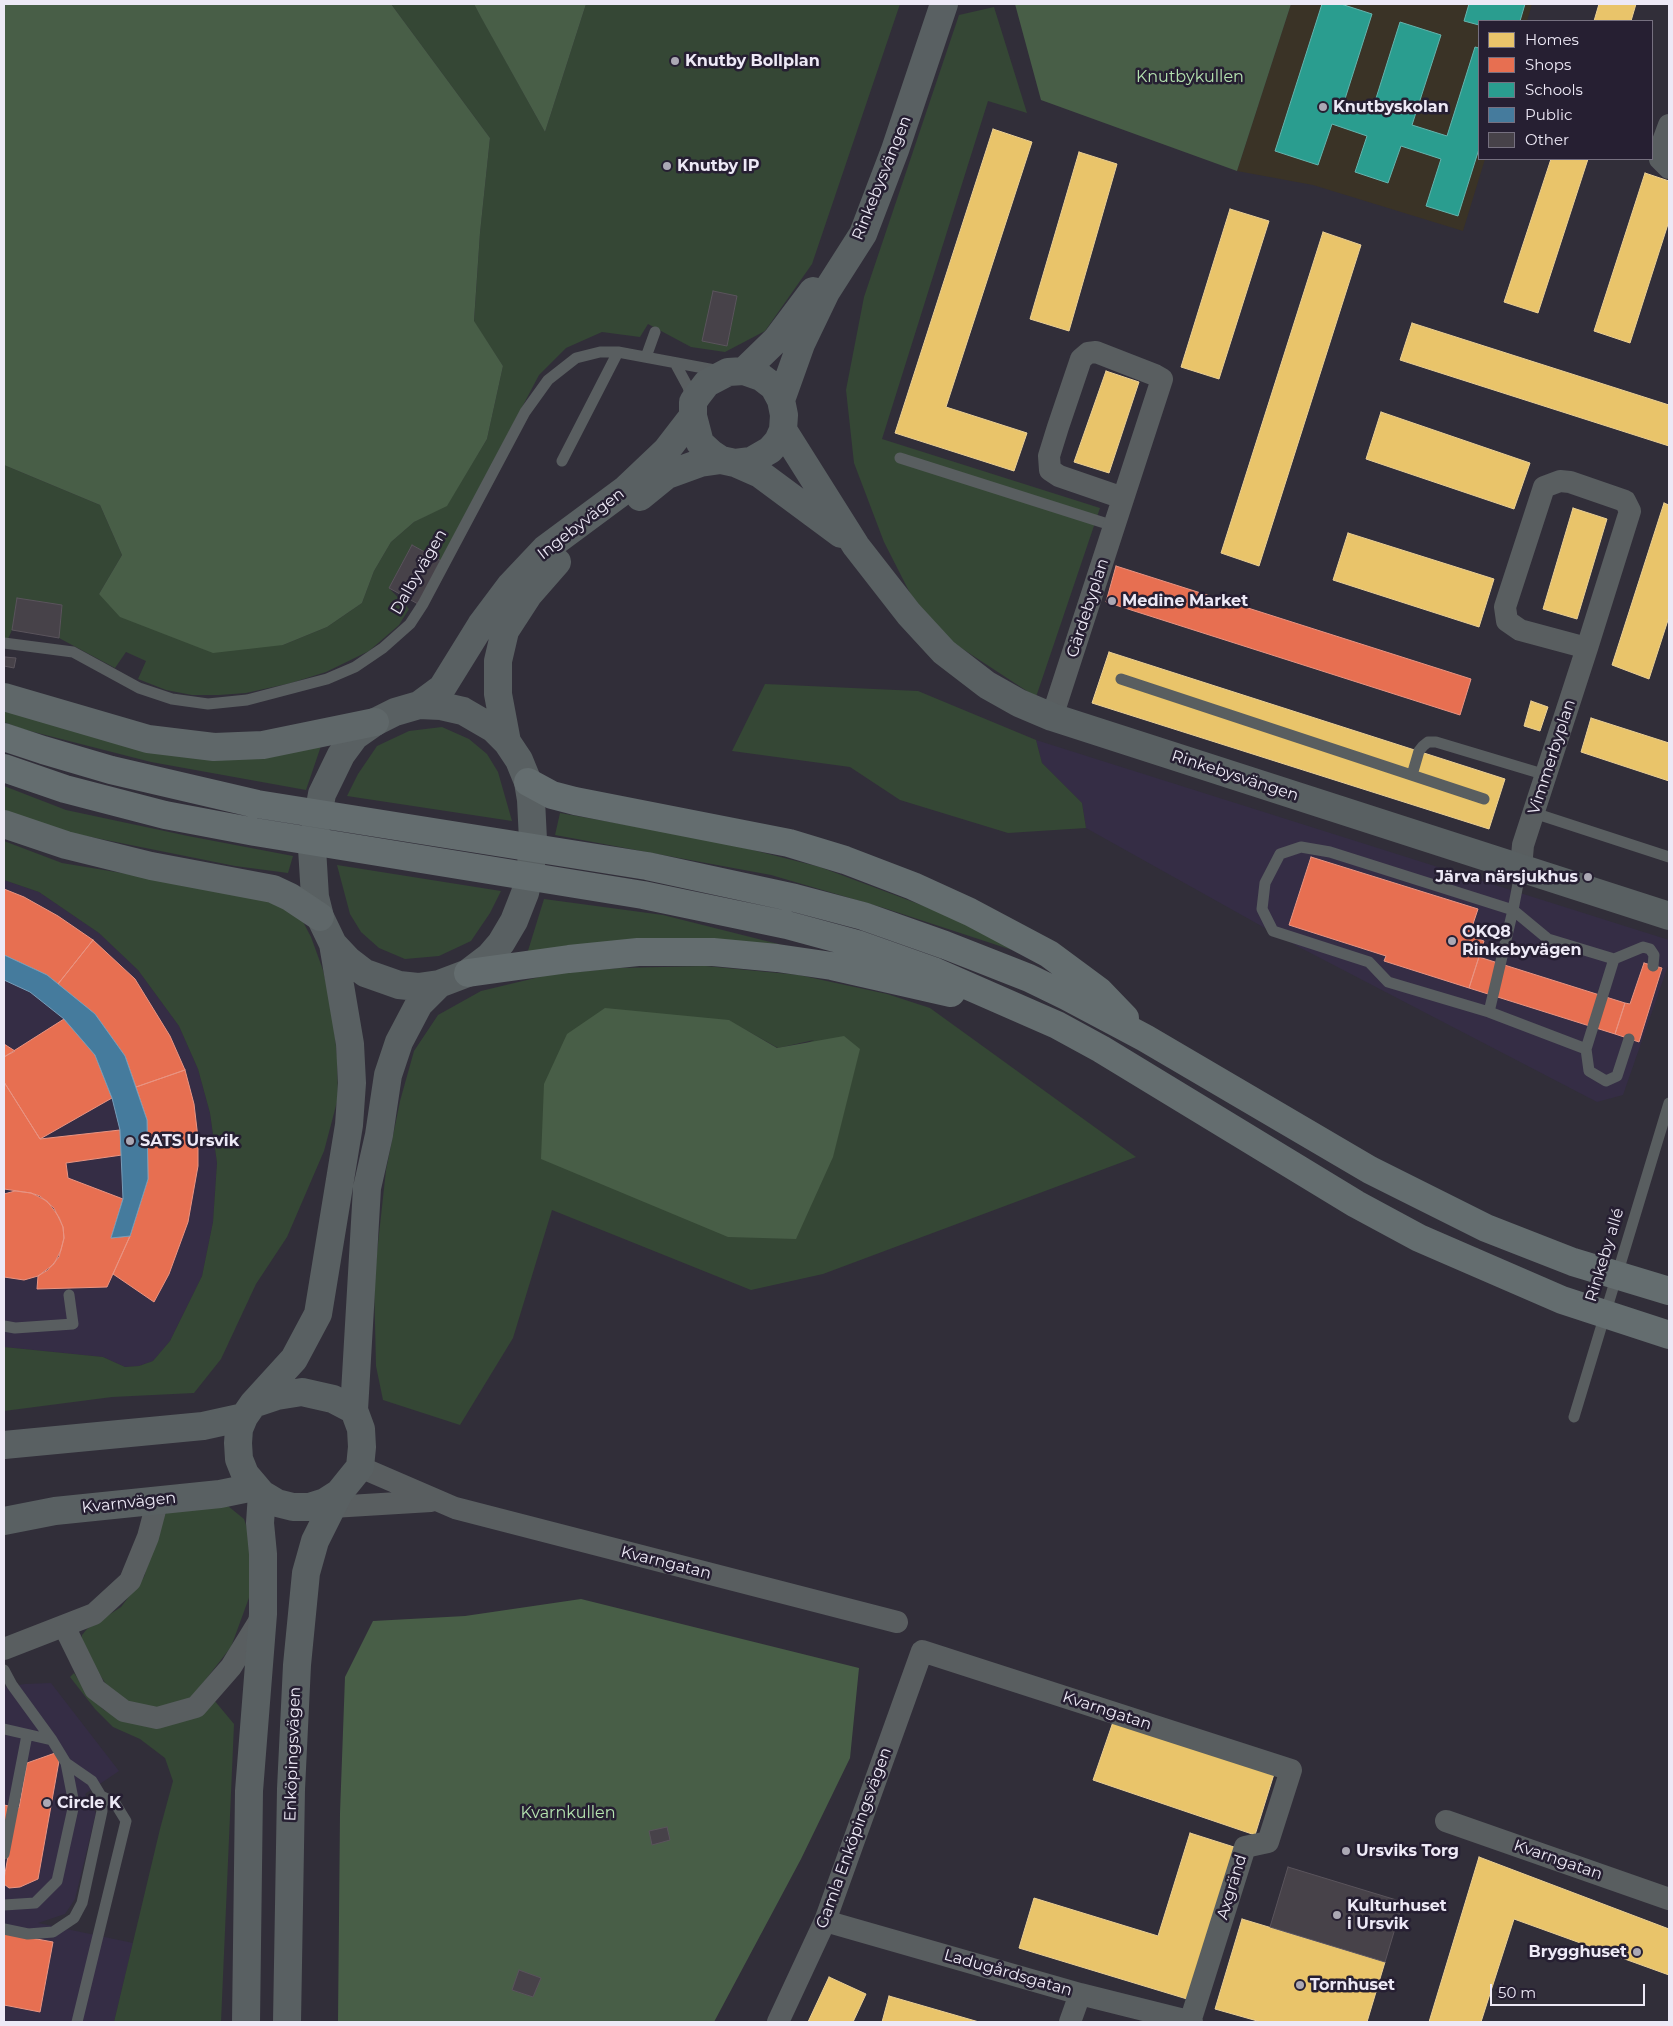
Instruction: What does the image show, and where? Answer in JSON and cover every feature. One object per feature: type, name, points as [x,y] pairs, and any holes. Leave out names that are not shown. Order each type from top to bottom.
[{"type":"highway","points":[[4,737],[111,770],[257,804],[646,866],[795,898],[854,914],[946,944],[1028,978],[1145,1038],[1370,1170],[1486,1228],[1573,1262],[1669,1290]]},
{"type":"highway","points":[[4,768],[65,789],[165,815],[255,832],[643,894],[787,926],[866,947],[936,972],[1057,1025],[1101,1049],[1356,1204],[1419,1238],[1562,1300],[1669,1335]]},
{"type":"highway","points":[[528,782],[552,795],[575,801],[789,843],[845,860],[912,886],[970,912],[1049,954],[1099,991],[1145,1038]]},
{"type":"highway","points":[[468,973],[569,959],[638,952],[713,952],[777,958],[832,966],[1018,1008]]},
{"type":"main road","points":[[4,697],[148,738],[214,747],[262,745],[375,722]]},
{"type":"main road","points":[[4,824],[66,844],[151,866],[273,889],[290,897],[320,917]]},
{"type":"street","name":"Rinkebysvängen","points":[[856,546],[760,474],[712,454],[700,443],[693,409],[707,383],[736,371],[777,339],[817,286],[847,228],[882,146],[929,4]]},
{"type":"street","name":"Rinkebysvängen","points":[[944,4],[895,150],[863,234],[826,292],[801,344],[781,400],[784,415],[783,430],[856,546],[909,614],[944,652],[987,686],[1019,703],[1052,717],[1669,916]]},
{"type":"street","points":[[1669,125],[1662,144],[1660,159],[1669,168]]},
{"type":"street","name":"Gärdebyplan","points":[[1052,717],[1162,379],[1155,374],[1096,352],[1088,353],[1081,360],[1058,427],[1049,456],[1050,470],[1059,476],[1123,498]]},
{"type":"street","points":[[736,371],[761,377],[774,387],[781,400]]},
{"type":"street","name":"Ingebyvägen","points":[[419,705],[442,688],[481,624],[511,585],[544,549],[626,489],[666,451],[693,409]]},
{"type":"street","points":[[728,461],[751,461],[770,450],[778,441],[783,430]]},
{"type":"street","name":"Ingebyvägen","points":[[506,742],[498,694],[498,660],[505,631],[529,594],[559,560],[668,475],[700,462],[728,461]]},
{"type":"street","name":"Vimmerbyplan","points":[[1521,868],[1523,845],[1546,776],[1587,648],[1630,511],[1625,501],[1570,482],[1560,481],[1544,488],[1506,607],[1507,621],[1520,630],[1587,648]]},
{"type":"street","points":[[333,944],[365,973],[399,985],[418,987],[439,984],[468,973],[489,958],[501,943],[514,921],[525,892],[531,866],[533,819],[528,782],[519,760],[494,729],[463,711],[441,706],[419,705],[395,712],[375,722],[355,736],[341,755],[322,794],[312,848],[312,879],[320,917],[333,944],[350,1044],[352,1083],[349,1125],[318,1314],[294,1359],[248,1410],[239,1429],[239,1459],[245,1474],[258,1491],[277,1503],[301,1507],[336,1500],[437,1500]]},
{"type":"street","points":[[336,1500],[360,1468],[362,1447],[360,1429],[354,1410],[367,1188],[379,1135],[388,1075],[399,1042],[414,1012],[419,1004],[439,984]]},
{"type":"street","points":[[4,1445],[203,1426],[248,1410],[277,1396],[302,1392],[333,1399],[354,1410]]},
{"type":"street","name":"Kvarngatan","points":[[360,1468],[455,1508],[897,1622]]},
{"type":"street","points":[[246,2022],[249,1791],[263,1614],[258,1491]]},
{"type":"street","name":"Kvarnvägen","points":[[4,1521],[55,1511],[158,1499],[258,1491]]},
{"type":"street","points":[[4,1649],[94,1614],[130,1581],[148,1537],[158,1499]]},
{"type":"street","name":"Enköpingsvägen","points":[[287,2022],[291,1789],[297,1665],[306,1573],[315,1541],[336,1500]]},
{"type":"street","points":[[64,1626],[95,1690],[124,1711],[157,1718],[196,1707],[231,1667],[263,1614]]},
{"type":"street","name":"Kvarngatan","points":[[922,1651],[1291,1770]]},
{"type":"street","name":"Gamla Enköpingsvägen","points":[[778,2022],[825,1921],[922,1651]]},
{"type":"street","name":"Axgränd","points":[[1191,2022],[1245,1847],[1268,1842],[1291,1770]]},
{"type":"street","name":"Kvarngatan","points":[[1446,1821],[1669,1898]]},
{"type":"street","name":"Ladugårdsgatan","points":[[825,1921],[1080,1994],[1191,2022]]},
{"type":"street","points":[[1070,2022],[1080,1994]]},
{"type":"lane","points":[[646,356],[655,332]]},
{"type":"lane","name":"Dalbyvägen","points":[[4,643],[73,652],[139,688],[172,699],[208,704],[247,700],[327,679],[355,667],[383,648],[410,624],[423,604],[525,412],[548,380],[576,358],[600,352],[618,352],[675,363],[736,371]]},
{"type":"lane","points":[[562,461],[618,352]]},
{"type":"lane","points":[[675,363],[688,387],[693,409]]},
{"type":"lane","points":[[900,458],[1114,526]]},
{"type":"lane","points":[[1121,679],[1484,799]]},
{"type":"lane","points":[[1412,775],[1419,751],[1428,742],[1436,742],[1546,776]]},
{"type":"lane","points":[[1534,813],[1669,857]]},
{"type":"lane","points":[[1586,1049],[1489,1012],[1388,982],[1369,962],[1274,931],[1262,909],[1265,883],[1280,854],[1301,847],[1330,852],[1513,910],[1548,939],[1614,960],[1643,947],[1650,949],[1654,955],[1653,966]]},
{"type":"lane","points":[[1489,1012],[1521,868]]},
{"type":"lane","points":[[1614,960],[1586,1049],[1589,1070],[1606,1080],[1617,1076],[1629,1039]]},
{"type":"lane","name":"Rinkeby allé","points":[[1574,1417],[1669,1103]]},
{"type":"lane","points":[[4,1326],[15,1328],[73,1324],[69,1294]]},
{"type":"lane","points":[[4,1670],[12,1685],[52,1740],[66,1763],[74,1804],[57,1881],[35,1903],[4,1905]]},
{"type":"lane","points":[[4,1729],[52,1740]]},
{"type":"lane","points":[[4,1854],[27,1734]]},
{"type":"lane","points":[[4,1929],[28,1934],[53,1932],[74,1918],[82,1903],[102,1811],[101,1796],[92,1781],[66,1763]]},
{"type":"lane","points":[[77,2022],[126,1821],[115,1803],[101,1796]]},
{"type":"shaded area","name":"Knutbyskolan","points":[[1291,4],[1532,4],[1527,20],[1478,20],[1478,160],[1485,160],[1463,231],[1313,185],[1237,171]]},
{"type":"shaded area","points":[[1036,740],[1669,940],[1669,963],[1623,1095],[1597,1102],[1299,947],[1086,828],[1082,803],[1042,763]]},
{"type":"shaded area","points":[[4,880],[39,892],[99,933],[138,970],[179,1026],[198,1069],[210,1113],[217,1163],[213,1222],[202,1276],[170,1341],[153,1361],[139,1366],[125,1367],[103,1357],[4,1347]]},
{"type":"shaded area","name":"Circle K","points":[[51,1683],[119,1771],[85,1794],[96,1813],[75,1899],[65,1914],[38,1923],[133,1943],[114,2022],[4,2022],[4,1687]]},
{"type":"green space","points":[[4,4],[391,4],[490,138],[480,233],[474,321],[503,366],[487,439],[447,506],[414,522],[391,542],[374,571],[362,603],[327,627],[283,645],[213,653],[120,617],[99,594],[122,555],[100,505],[4,465]]},
{"type":"green space","points":[[391,4],[474,4],[545,132],[586,4],[900,4],[812,264],[765,331],[725,352],[691,347],[648,324],[640,337],[602,332],[566,348],[539,375],[441,561],[412,545],[389,588],[409,609],[399,625],[369,651],[326,672],[291,683],[246,693],[192,695],[166,690],[138,679],[146,661],[126,652],[115,668],[59,638],[62,605],[17,599],[12,630],[4,648],[4,465],[100,505],[122,555],[99,594],[283,645],[327,627],[362,603],[374,571],[391,542],[414,522],[447,505],[487,439],[503,366],[474,322],[480,233],[490,138]]},
{"type":"green space","points":[[474,4],[586,4],[545,132],[482,19]]},
{"type":"green space","name":"Knutbykullen","points":[[1015,4],[1291,4],[1237,171],[1041,100]]},
{"type":"green space","points":[[994,7],[1027,113],[988,101],[882,439],[1100,508],[1036,697],[952,642],[912,597],[884,542],[854,463],[846,390],[864,297],[959,15]]},
{"type":"green space","points":[[765,684],[918,691],[1036,740],[1042,763],[1082,803],[1086,828],[1008,833],[900,800],[850,767],[732,751]]},
{"type":"green space","points":[[4,709],[321,746],[306,790],[151,762],[22,729],[4,722]]},
{"type":"green space","points":[[442,727],[469,739],[487,754],[498,772],[512,821],[347,796],[358,774],[377,746],[409,731]]},
{"type":"green space","points":[[4,786],[66,810],[293,856],[288,873],[235,866],[56,830],[4,814]]},
{"type":"green space","points":[[560,813],[717,841],[820,867],[972,924],[1012,950],[884,908],[771,875],[555,835]]},
{"type":"green space","points":[[4,841],[62,863],[277,899],[300,916],[311,937],[323,970],[332,1007],[337,1056],[338,1098],[324,1151],[287,1237],[256,1284],[221,1359],[194,1393],[112,1397],[4,1411],[4,1347],[103,1357],[125,1367],[139,1366],[153,1361],[170,1341],[202,1276],[213,1222],[217,1163],[210,1113],[198,1069],[179,1026],[138,970],[99,933],[39,892],[4,880]]},
{"type":"green space","points":[[337,865],[501,891],[490,913],[471,941],[439,956],[405,959],[379,948],[361,932],[350,914]]},
{"type":"green space","points":[[544,899],[663,915],[806,951],[527,954]]},
{"type":"green space","points":[[705,966],[799,975],[887,994],[930,1008],[1136,1157],[823,1274],[751,1290],[552,1210],[513,1338],[460,1425],[383,1400],[376,1366],[374,1280],[386,1170],[400,1101],[414,1051],[438,1015],[481,991],[552,974],[620,968]],"holes":[[[728,1020],[778,1048],[814,1040],[541,1159]]]},
{"type":"green space","points":[[605,1008],[729,1020],[777,1048],[844,1036],[860,1049],[833,1157],[796,1239],[728,1237],[541,1159],[544,1084],[567,1034]]},
{"type":"green space","points":[[228,1506],[244,1519],[250,1537],[250,1595],[231,1647],[192,1697],[169,1708],[143,1708],[112,1693],[81,1647],[82,1635],[87,1629],[121,1607],[144,1577],[161,1520],[167,1512]]},
{"type":"green space","name":"Kvarnkullen","points":[[581,1599],[859,1668],[850,1758],[801,1859],[714,2022],[338,2022],[340,1813],[345,1677],[373,1621],[465,1616]]},
{"type":"green space","points":[[74,1673],[89,1696],[104,1710],[123,1720],[214,1700],[234,1724],[221,2022],[114,2022],[173,1781],[165,1758],[140,1739],[113,1727],[95,1709],[70,1677]]},
{"type":"building: Homes","points":[[1599,4],[1636,4],[1631,20],[1594,20]]},
{"type":"building: Homes","points":[[993,129],[1032,142],[946,407],[1027,433],[1014,471],[895,433]]},
{"type":"building: Homes","points":[[1079,152],[1117,164],[1069,331],[1030,319]]},
{"type":"building: Homes","points":[[1551,160],[1588,160],[1538,313],[1504,302]]},
{"type":"building: Homes","points":[[1645,173],[1669,181],[1669,221],[1630,343],[1594,331]]},
{"type":"building: Homes","points":[[1230,209],[1269,221],[1219,379],[1181,367]]},
{"type":"building: Homes","points":[[1323,232],[1361,245],[1259,566],[1221,553]]},
{"type":"building: Homes","points":[[1412,323],[1669,405],[1669,446],[1400,360]]},
{"type":"building: Homes","points":[[1106,371],[1139,382],[1109,473],[1074,462]]},
{"type":"building: Homes","points":[[1381,412],[1530,463],[1514,509],[1366,459]]},
{"type":"building: Homes","points":[[1664,503],[1669,505],[1669,617],[1649,679],[1612,665]]},
{"type":"building: Homes","points":[[1573,508],[1607,519],[1577,619],[1543,609]]},
{"type":"building: Homes","points":[[1348,533],[1494,579],[1479,627],[1333,580]]},
{"type":"building: Homes","points":[[1109,652],[1505,779],[1489,829],[1092,703]]},
{"type":"building: Homes","points":[[1531,701],[1548,707],[1540,731],[1524,726]]},
{"type":"building: Homes","points":[[1591,718],[1669,743],[1669,781],[1581,752]]},
{"type":"building: Homes","points":[[1113,1722],[1274,1774],[1255,1835],[1093,1780]]},
{"type":"building: Homes","points":[[1190,1833],[1234,1847],[1187,1999],[1019,1948],[1034,1898],[1158,1936]]},
{"type":"building: Homes","name":"Brygghuset","points":[[1479,1857],[1669,1929],[1669,1975],[1514,1919],[1481,2022],[1429,2022]]},
{"type":"building: Homes","name":"Tornhuset","points":[[1242,1919],[1385,1962],[1367,2022],[1261,2022],[1215,2009]]},
{"type":"building: Homes","points":[[829,1977],[866,1994],[853,2022],[808,2022]]},
{"type":"building: Homes","points":[[889,1996],[979,2022],[882,2022]]},
{"type":"building: Shops","points":[[1116,566],[1471,679],[1460,715],[1106,602]]},
{"type":"building: Shops","points":[[1311,857],[1478,909],[1469,936],[1484,941],[1469,988],[1384,961],[1386,956],[1289,925]]},
{"type":"building: Shops","points":[[4,889],[24,897],[58,916],[93,940],[58,984],[47,975],[4,955]]},
{"type":"building: Shops","points":[[93,940],[135,979],[170,1036],[185,1070],[136,1087],[125,1056],[95,1014],[58,984]]},
{"type":"building: Shops","points":[[1479,957],[1625,1003],[1615,1034],[1469,988]]},
{"type":"building: Shops","points":[[1644,963],[1662,968],[1639,1042],[1615,1034],[1625,1003],[1630,1004]]},
{"type":"building: Shops","points":[[64,1019],[95,1055],[112,1098],[40,1139],[4,1082],[4,1057]]},
{"type":"building: Shops","points":[[4,1044],[15,1051],[4,1057]]},
{"type":"building: Shops","points":[[185,1070],[194,1104],[198,1138],[198,1166],[188,1222],[169,1274],[154,1302],[113,1274],[130,1236],[148,1179],[147,1120],[136,1087]]},
{"type":"building: Shops","points":[[4,1082],[40,1139],[120,1130],[122,1155],[66,1163],[68,1178],[123,1199],[111,1238],[130,1236],[107,1287],[37,1289],[38,1276],[48,1270],[59,1257],[64,1238],[63,1227],[54,1208],[40,1196],[4,1189]]},
{"type":"building: Shops","points":[[15,1191],[31,1193],[47,1201],[59,1217],[63,1227],[64,1238],[61,1250],[54,1264],[38,1276],[24,1280],[4,1277],[4,1194]]},
{"type":"building: Shops","points":[[58,1752],[59,1761],[38,1879],[20,1887],[9,1888],[4,1884],[4,1879],[13,1828],[4,1826],[4,1805],[19,1808],[27,1763]]},
{"type":"building: Shops","points":[[4,1933],[53,1942],[40,2012],[4,2005]]},
{"type":"building: Schools","name":"Knutbyskolan","points":[[1322,4],[1341,4],[1372,14],[1344,102],[1372,111],[1400,22],[1441,35],[1412,125],[1447,136],[1475,47],[1478,48],[1478,152],[1458,216],[1426,206],[1441,159],[1401,146],[1388,183],[1355,172],[1367,136],[1332,124],[1318,165],[1275,151]]},
{"type":"building: Schools","points":[[1469,4],[1525,4],[1520,20],[1478,20],[1478,25],[1464,21]]},
{"type":"building: Public","points":[[4,955],[47,975],[95,1014],[125,1056],[147,1120],[148,1179],[130,1236],[111,1238],[123,1199],[120,1130],[112,1098],[95,1055],[64,1019],[30,992],[4,980]]},
{"type":"building: Other","points":[[713,291],[737,296],[727,346],[702,341]]},
{"type":"building: Other","points":[[412,545],[441,561],[418,604],[389,588]]},
{"type":"building: Other","points":[[17,598],[62,605],[59,638],[12,630]]},
{"type":"building: Other","points":[[5,657],[16,658],[14,668],[4,666]]},
{"type":"building: Other","points":[[667,1827],[670,1840],[652,1845],[649,1831]]},
{"type":"building: Other","name":"Kulturhuset i Ursvik","points":[[1288,1867],[1403,1902],[1385,1962],[1270,1927]]},
{"type":"building: Other","points":[[519,1970],[541,1978],[533,1997],[512,1990]]},
{"type":"place","name":"Knutby Bollplan","points":[[675,61]]},
{"type":"place","name":"Knutbyskolan","points":[[1323,107]]},
{"type":"place","name":"Knutby IP","points":[[667,166]]},
{"type":"place","name":"Medine Market","points":[[1112,601]]},
{"type":"place","name":"Järva närsjukhus","points":[[1588,877]]},
{"type":"place","name":"OKQ8 Rinkebyvägen","points":[[1452,941]]},
{"type":"place","name":"SATS Ursvik","points":[[130,1141]]},
{"type":"place","name":"Circle K","points":[[47,1803]]},
{"type":"place","name":"Ursviks Torg","points":[[1346,1851]]},
{"type":"place","name":"Kulturhuset i Ursvik","points":[[1337,1915]]},
{"type":"place","name":"Brygghuset","points":[[1637,1952]]},
{"type":"place","name":"Tornhuset","points":[[1300,1985]]}]
